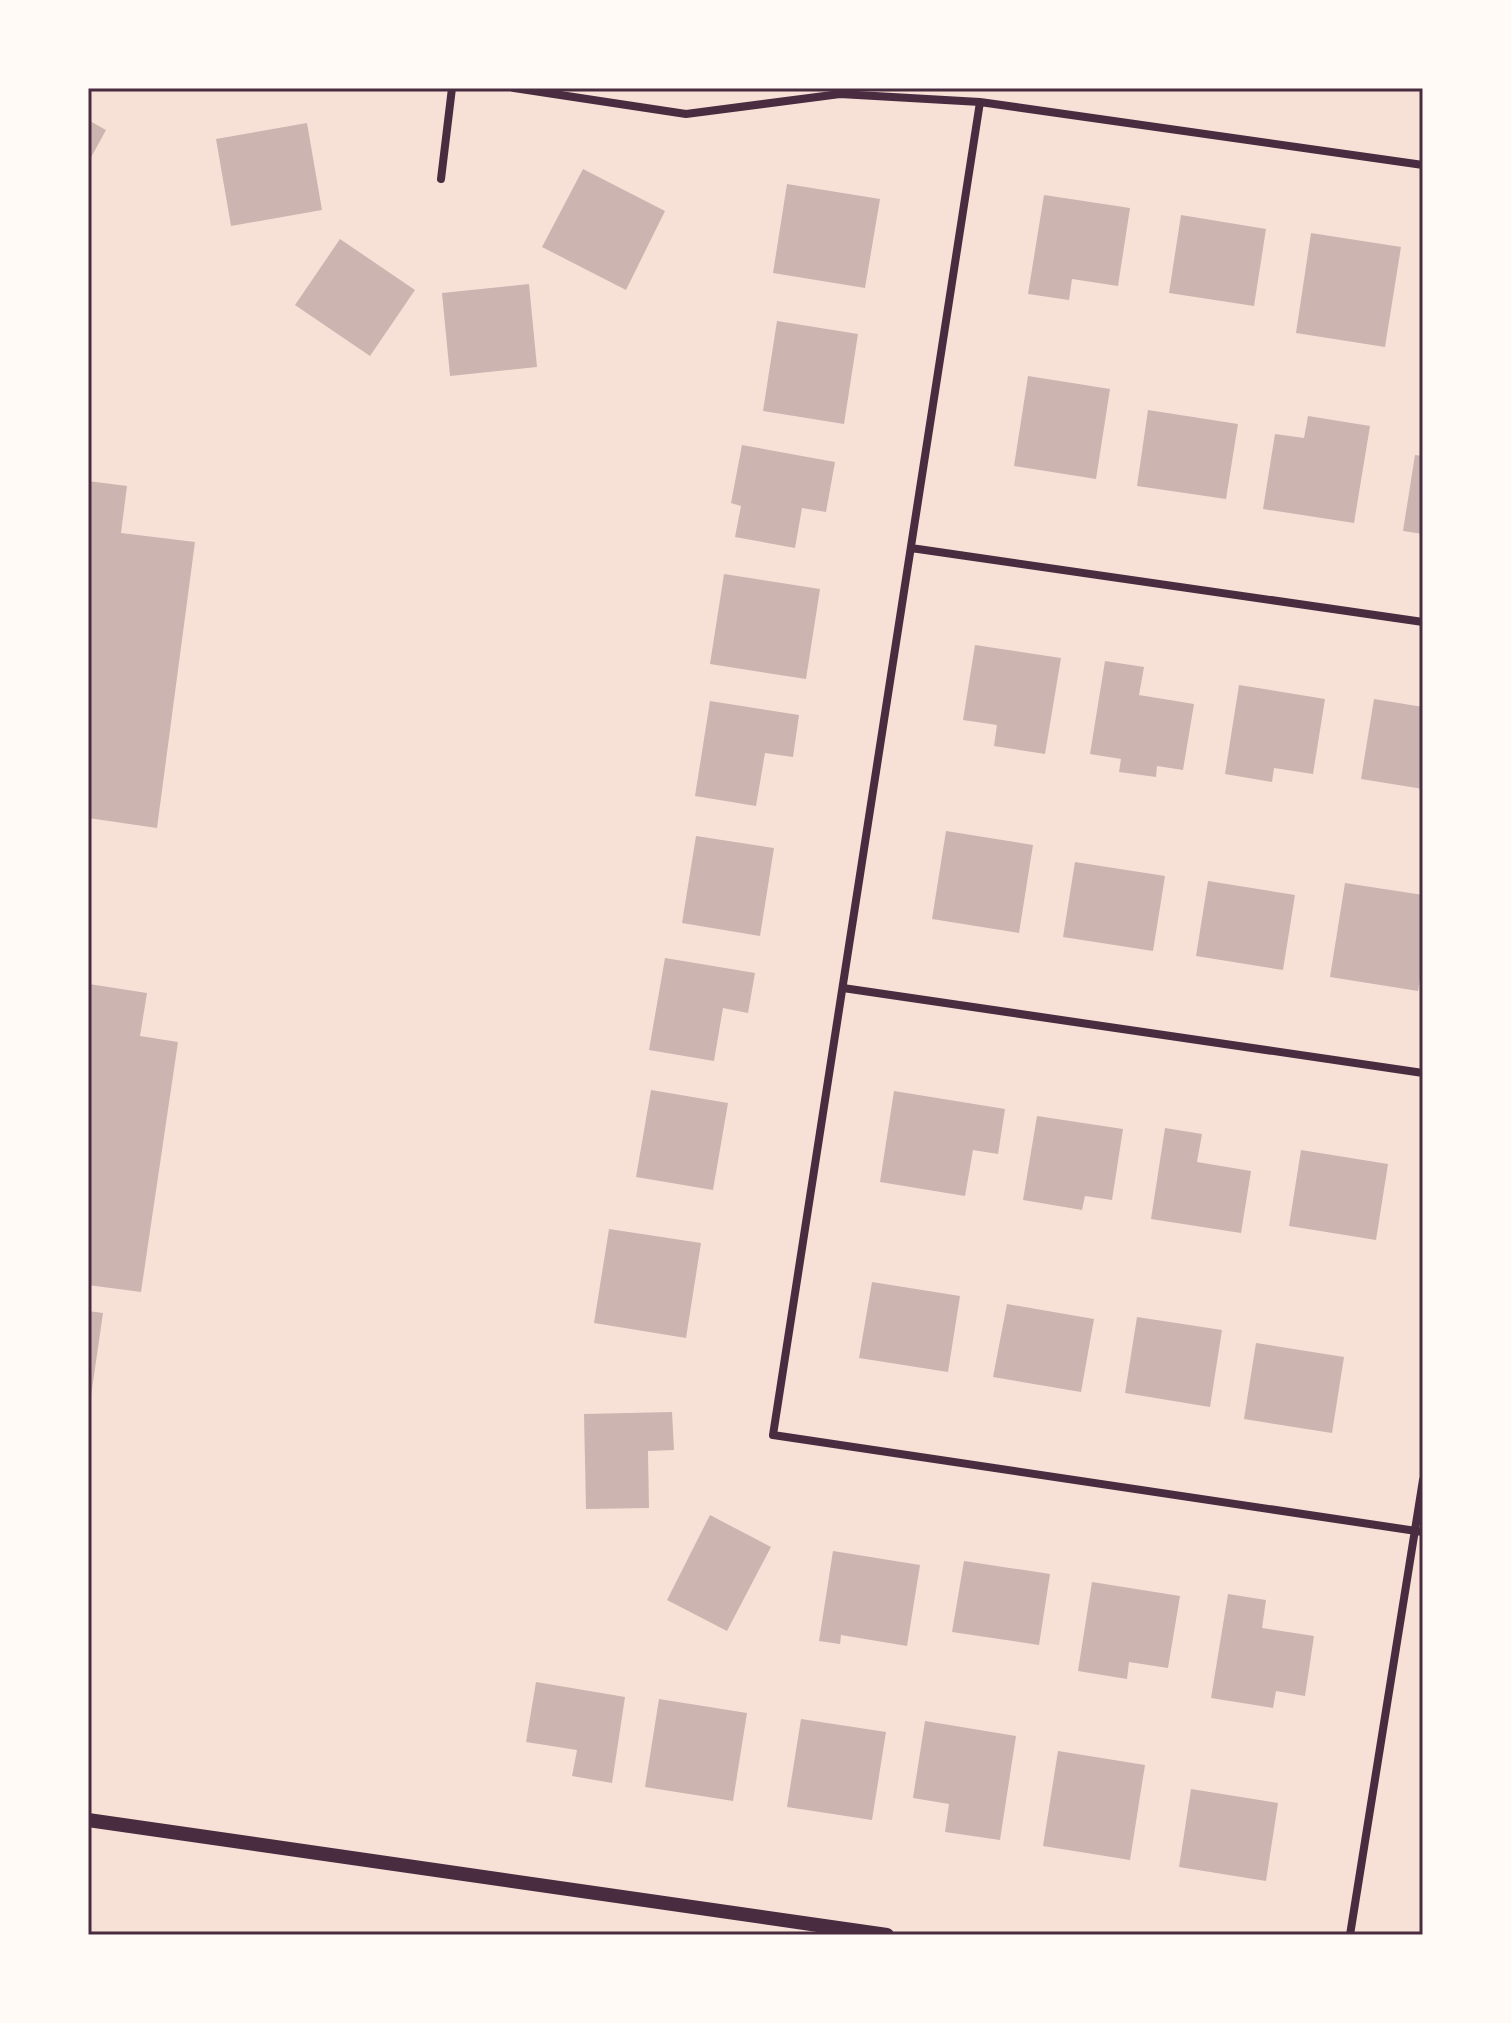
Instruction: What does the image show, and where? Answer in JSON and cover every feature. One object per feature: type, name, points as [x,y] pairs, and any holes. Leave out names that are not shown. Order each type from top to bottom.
[{"type":"street","points":[[441,179],[452,88]]},
{"type":"street","points":[[514,88],[686,114],[840,94],[980,102],[1423,165]]},
{"type":"street","points":[[980,102],[773,1435],[1419,1532]]},
{"type":"street","points":[[911,548],[1423,622]]},
{"type":"street","points":[[843,988],[1423,1073]]},
{"type":"street","points":[[1350,1935],[1419,1532],[1423,1480]]},
{"type":"street","points":[[88,1820],[887,1935]]},
{"type":"building","points":[[88,120],[106,130],[88,163]]},
{"type":"building","points":[[307,123],[322,210],[231,226],[216,139]]},
{"type":"building","points":[[583,169],[665,211],[626,290],[542,247]]},
{"type":"building","points":[[787,184],[880,199],[865,288],[773,273]]},
{"type":"building","points":[[1044,195],[1130,208],[1118,286],[1072,279],[1069,300],[1028,294]]},
{"type":"building","points":[[1181,215],[1266,229],[1254,306],[1169,293]]},
{"type":"building","points":[[1311,233],[1401,247],[1385,347],[1296,333]]},
{"type":"building","points":[[340,239],[415,290],[370,356],[295,305]]},
{"type":"building","points":[[529,284],[537,367],[450,376],[442,293]]},
{"type":"building","points":[[777,321],[858,334],[844,424],[763,411]]},
{"type":"building","points":[[1028,376],[1110,389],[1096,479],[1014,466]]},
{"type":"building","points":[[1148,410],[1238,424],[1226,499],[1137,486]]},
{"type":"building","points":[[1308,416],[1370,426],[1354,523],[1263,509],[1275,434],[1304,438]]},
{"type":"building","points":[[742,445],[835,462],[826,512],[802,508],[795,548],[735,537],[741,506],[731,503]]},
{"type":"building","points":[[1415,455],[1423,456],[1423,534],[1403,531]]},
{"type":"building","points":[[88,481],[127,486],[121,533],[195,542],[157,828],[88,818]]},
{"type":"building","points":[[724,574],[820,589],[806,679],[710,664]]},
{"type":"building","points":[[975,645],[1061,658],[1045,754],[994,746],[997,725],[963,720]]},
{"type":"building","points":[[1105,661],[1144,667],[1139,695],[1194,704],[1183,770],[1157,766],[1156,777],[1119,772],[1121,759],[1090,754]]},
{"type":"building","points":[[1239,685],[1325,699],[1313,774],[1274,768],[1272,782],[1225,774]]},
{"type":"building","points":[[1374,699],[1423,707],[1423,789],[1361,779]]},
{"type":"building","points":[[710,701],[799,715],[793,757],[765,753],[756,806],[695,796]]},
{"type":"building","points":[[946,831],[1033,845],[1019,933],[932,919]]},
{"type":"building","points":[[696,836],[774,848],[760,936],[682,923]]},
{"type":"building","points":[[1075,862],[1165,876],[1153,951],[1063,937]]},
{"type":"building","points":[[1208,881],[1295,895],[1283,970],[1196,956]]},
{"type":"building","points":[[1345,883],[1423,895],[1423,959],[1418,991],[1330,977]]},
{"type":"building","points":[[665,958],[755,973],[748,1013],[723,1008],[714,1061],[649,1050]]},
{"type":"building","points":[[89,984],[147,993],[140,1036],[178,1042],[141,1292],[88,1285]]},
{"type":"building","points":[[651,1090],[728,1103],[713,1190],[636,1177]]},
{"type":"building","points":[[894,1091],[1005,1109],[998,1154],[973,1150],[965,1196],[880,1182]]},
{"type":"building","points":[[1037,1116],[1123,1129],[1112,1200],[1085,1196],[1082,1210],[1023,1200]]},
{"type":"building","points":[[1165,1128],[1202,1134],[1197,1162],[1251,1171],[1241,1233],[1151,1219]]},
{"type":"building","points":[[1301,1150],[1388,1164],[1376,1240],[1289,1226]]},
{"type":"building","points":[[609,1229],[701,1243],[686,1338],[594,1323]]},
{"type":"building","points":[[872,1282],[960,1296],[948,1372],[859,1358]]},
{"type":"building","points":[[1007,1304],[1094,1319],[1081,1392],[993,1377]]},
{"type":"building","points":[[88,1311],[103,1313],[90,1403],[88,1403]]},
{"type":"building","points":[[1137,1317],[1222,1330],[1210,1407],[1125,1393]]},
{"type":"building","points":[[1256,1343],[1344,1357],[1332,1433],[1244,1419]]},
{"type":"building","points":[[672,1412],[674,1450],[648,1451],[649,1508],[586,1509],[584,1414]]},
{"type":"building","points":[[710,1515],[771,1547],[727,1631],[667,1600]]},
{"type":"building","points":[[833,1551],[920,1565],[907,1646],[841,1635],[840,1644],[819,1641]]},
{"type":"building","points":[[964,1561],[1050,1574],[1039,1645],[952,1632]]},
{"type":"building","points":[[1092,1582],[1180,1596],[1168,1668],[1129,1662],[1127,1679],[1078,1671]]},
{"type":"building","points":[[1228,1594],[1266,1600],[1262,1628],[1314,1636],[1305,1696],[1276,1691],[1273,1708],[1211,1698]]},
{"type":"building","points":[[536,1682],[625,1697],[612,1783],[572,1776],[577,1750],[526,1742]]},
{"type":"building","points":[[659,1699],[747,1713],[733,1801],[645,1787]]},
{"type":"building","points":[[801,1719],[886,1732],[872,1820],[787,1807]]},
{"type":"building","points":[[925,1721],[1016,1736],[1000,1840],[945,1832],[949,1804],[913,1798]]},
{"type":"building","points":[[1058,1751],[1145,1765],[1130,1860],[1043,1846]]},
{"type":"building","points":[[1191,1789],[1278,1803],[1266,1881],[1179,1867]]}]
